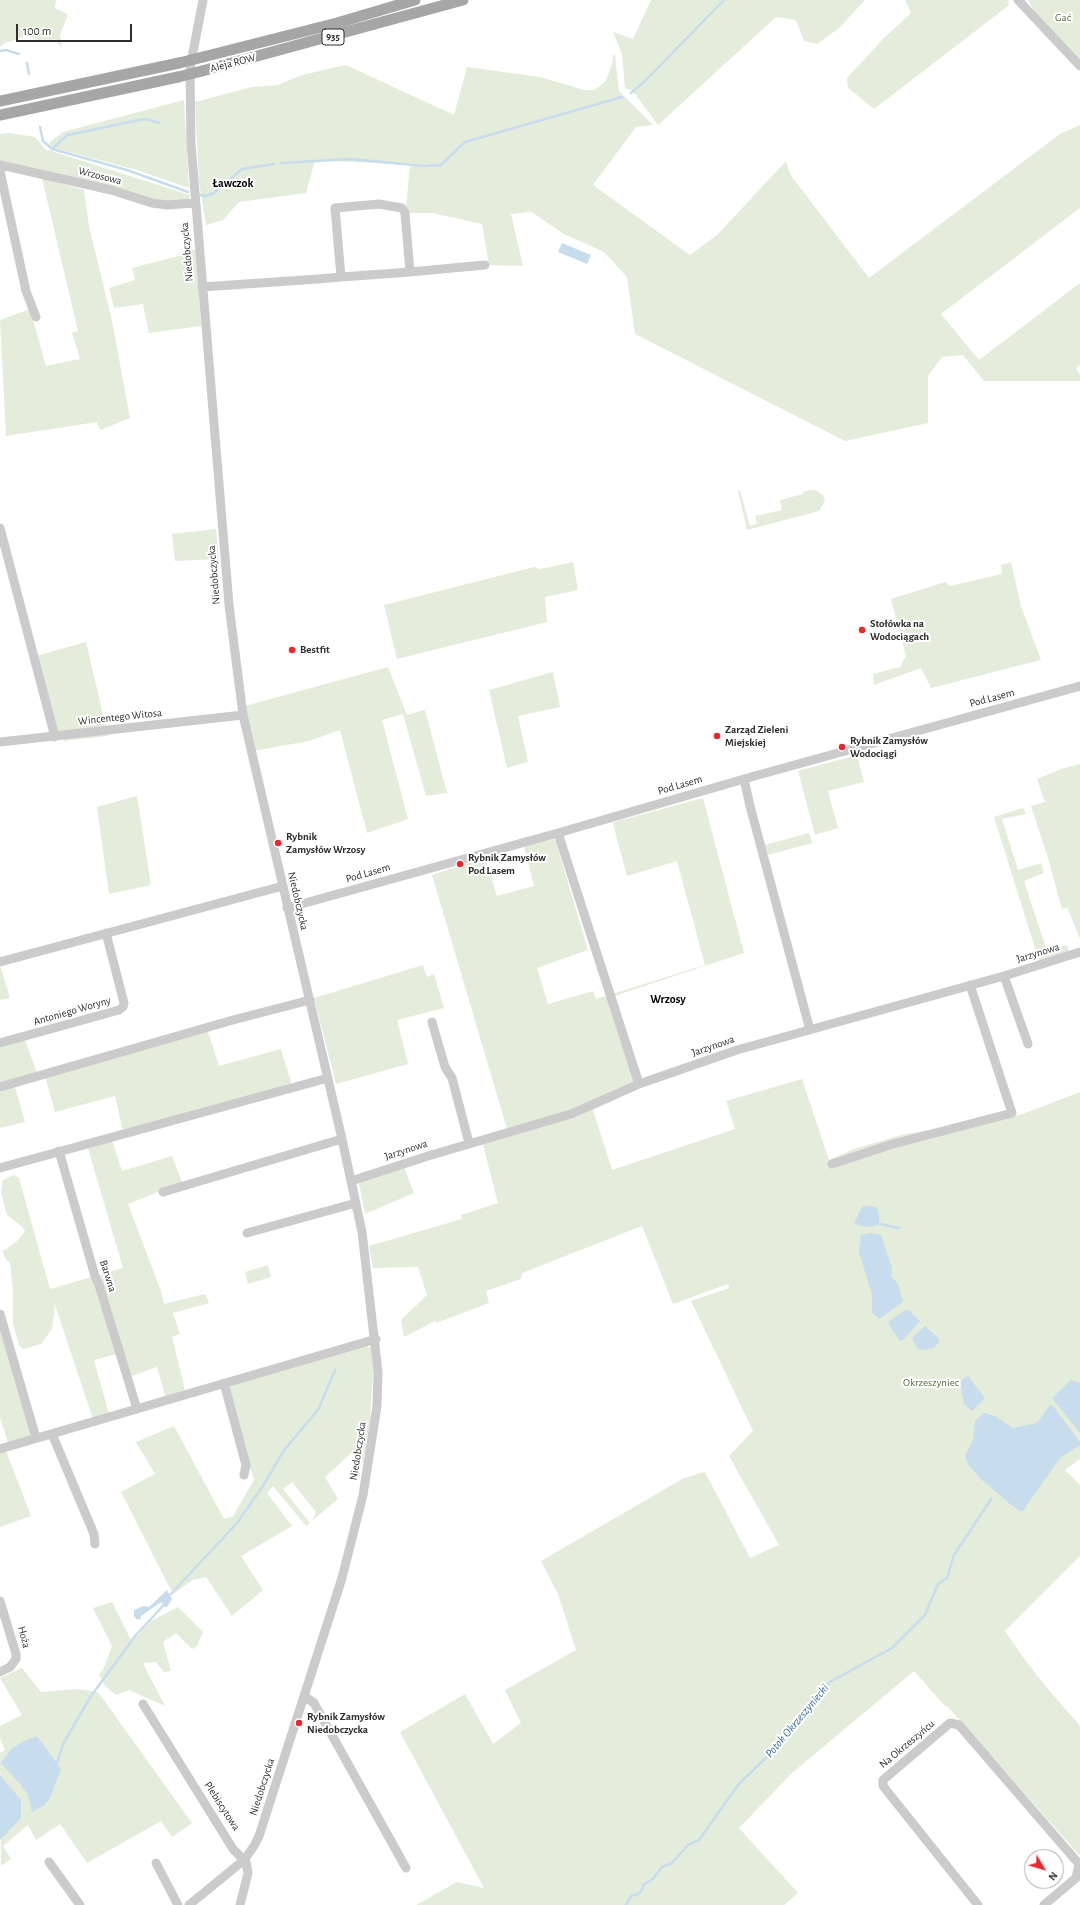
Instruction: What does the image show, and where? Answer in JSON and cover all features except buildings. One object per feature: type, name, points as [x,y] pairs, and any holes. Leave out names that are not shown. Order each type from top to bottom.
[{"type":"main road","name":"Aleja ROW","points":[[0,101],[204,57],[336,23],[415,0]]},
{"type":"main road","name":"Aleja ROW","points":[[0,114],[178,77],[463,0]]},
{"type":"street","name":"Niedobczycka","points":[[203,0],[190,68],[191,144],[229,605],[242,715],[352,1181],[362,1232],[376,1339],[378,1372],[377,1406],[363,1495],[342,1578],[259,1836],[244,1860]]},
{"type":"street","points":[[1018,0],[1080,66]]},
{"type":"street","name":"Wrzosowa","points":[[0,165],[111,190],[152,203],[167,205],[195,203]]},
{"type":"street","points":[[0,171],[26,292],[36,317]]},
{"type":"street","points":[[341,277],[335,208],[373,204],[390,204],[399,206],[404,210],[410,272]]},
{"type":"street","points":[[202,287],[485,265]]},
{"type":"street","points":[[0,528],[55,737]]},
{"type":"street","name":"Pod Lasem","points":[[287,908],[558,833],[744,778],[1080,686]]},
{"type":"street","name":"Wincentego Witosa","points":[[0,742],[242,715]]},
{"type":"street","points":[[744,778],[750,806],[810,1030]]},
{"type":"street","points":[[558,833],[639,1084]]},
{"type":"street","points":[[0,962],[282,886]]},
{"type":"street","name":"Antoniego Woryny","points":[[0,1043],[119,1010],[123,1007],[124,1003],[106,933]]},
{"type":"street","name":"Jarzynowa","points":[[352,1181],[571,1114],[639,1084],[738,1050],[1004,976],[1080,952]]},
{"type":"street","points":[[1004,976],[1028,1044]]},
{"type":"street","points":[[832,1164],[893,1144],[1012,1113],[970,985]]},
{"type":"street","points":[[0,1086],[233,1020],[310,1000]]},
{"type":"street","points":[[432,1022],[446,1067],[452,1078],[469,1144]]},
{"type":"street","points":[[0,1168],[328,1078]]},
{"type":"street","points":[[162,1192],[342,1138]]},
{"type":"street","name":"Barwna","points":[[60,1151],[95,1276],[137,1409]]},
{"type":"street","points":[[247,1233],[356,1204]]},
{"type":"street","points":[[0,1314],[36,1438]]},
{"type":"street","points":[[0,1449],[376,1339]]},
{"type":"street","points":[[224,1383],[246,1465],[244,1475]]},
{"type":"street","points":[[52,1434],[94,1534],[95,1544]]},
{"type":"street","name":"Hoża","points":[[0,1601],[16,1654],[16,1659],[10,1667],[0,1672]]},
{"type":"street","points":[[304,1696],[314,1703],[406,1868]]},
{"type":"street","name":"Plebiscytowa","points":[[143,1704],[234,1849],[244,1860]]},
{"type":"street","name":"Na Okrzeszyńcu","points":[[978,1905],[883,1786],[883,1780],[950,1723],[959,1725],[1079,1864],[1076,1878],[1044,1905]]},
{"type":"street","points":[[189,1905],[244,1860],[248,1870],[240,1905]]},
{"type":"street","points":[[49,1862],[80,1905]]},
{"type":"street","points":[[156,1863],[178,1905]]},
{"type":"green space","points":[[0,0],[56,0],[55,8],[68,14],[60,35],[62,49],[55,39],[42,41],[28,35],[3,44],[0,47]]},
{"type":"green space","points":[[651,0],[865,0],[838,29],[817,44],[804,41],[796,20],[776,17],[658,125],[632,90],[625,88],[622,54],[613,32],[633,39]]},
{"type":"green space","points":[[905,0],[1009,0],[1008,6],[874,109],[848,88],[847,78],[883,39],[911,13]]},
{"type":"green space","name":"Gać","points":[[1028,0],[1080,0],[1080,61],[1035,13]]},
{"type":"green space","points":[[613,55],[615,55],[619,91],[653,125],[636,127],[593,185],[690,255],[718,234],[786,161],[790,174],[869,278],[1060,134],[1080,125],[1080,208],[941,314],[979,360],[1080,283],[1080,365],[1076,369],[1080,375],[1080,381],[984,381],[963,355],[942,357],[928,376],[928,423],[845,441],[635,334],[627,277],[604,252],[562,233],[532,212],[511,214],[523,266],[489,265],[482,224],[432,213],[409,213],[406,208],[410,165],[315,160],[306,193],[239,202],[223,220],[206,225],[199,182],[195,102],[252,87],[278,85],[302,75],[346,65],[454,115],[467,67],[540,77],[584,90],[595,90],[606,81],[613,61]]},
{"type":"green space","points":[[184,100],[189,188],[137,170],[50,147],[49,143],[63,132]]},
{"type":"green space","points":[[9,133],[35,137],[45,149],[190,195],[189,201],[164,203],[0,163],[0,134]]},
{"type":"green space","points":[[42,178],[84,190],[89,226],[112,321],[130,418],[100,430],[97,422],[6,436],[0,320],[30,309],[46,366],[80,359],[72,333],[78,331]]},
{"type":"green space","points":[[186,250],[196,250],[201,326],[149,333],[143,304],[114,308],[109,288],[135,280],[132,268],[186,254]]},
{"type":"green space","points":[[740,490],[750,526],[757,524],[755,516],[782,510],[780,500],[803,494],[804,491],[815,490],[823,495],[825,501],[819,511],[747,530],[738,491]]},
{"type":"green space","points":[[216,529],[219,559],[175,561],[172,534]]},
{"type":"green space","points":[[573,562],[578,590],[545,597],[547,622],[397,659],[384,605],[534,567],[540,569]]},
{"type":"green space","points":[[1011,562],[1021,606],[1041,660],[931,688],[921,668],[874,685],[873,674],[900,667],[906,656],[891,599],[945,582],[950,586],[1002,574],[1001,565]]},
{"type":"green space","points":[[86,642],[108,736],[64,741],[59,734],[36,656]]},
{"type":"green space","points":[[388,667],[407,715],[431,708],[425,710],[447,793],[426,796],[403,714],[382,720],[408,819],[367,833],[340,730],[309,741],[253,751],[245,706]]},
{"type":"green space","points":[[553,672],[560,707],[518,716],[528,762],[507,768],[489,690]]},
{"type":"green space","points":[[857,755],[864,782],[828,791],[838,828],[815,835],[798,771]]},
{"type":"green space","points":[[1080,764],[1080,939],[1067,907],[1062,909],[1048,858],[1031,806],[1045,802],[1037,779],[1061,769]]},
{"type":"green space","points":[[137,796],[151,885],[109,894],[97,807]]},
{"type":"green space","name":"Okrzeszyniec","points":[[703,798],[744,953],[614,996],[645,1086],[593,1110],[612,1170],[735,1129],[726,1101],[802,1079],[829,1160],[854,1149],[901,1135],[929,1130],[921,1141],[961,1128],[1020,1115],[1080,1092],[1080,1459],[1065,1470],[1080,1485],[1080,1556],[1005,1631],[1042,1682],[1080,1726],[1080,1856],[948,1707],[944,1705],[914,1671],[791,1774],[739,1828],[798,1893],[784,1905],[416,1905],[457,1882],[484,1888],[400,1732],[465,1694],[493,1744],[521,1723],[505,1690],[576,1650],[558,1594],[541,1561],[684,1478],[705,1472],[750,1558],[779,1545],[729,1456],[753,1431],[691,1301],[729,1288],[728,1284],[673,1304],[642,1226],[522,1273],[521,1279],[486,1291],[489,1303],[436,1323],[435,1321],[404,1337],[401,1320],[427,1295],[418,1267],[373,1268],[369,1246],[462,1219],[461,1215],[498,1203],[483,1145],[507,1129],[432,875],[485,857],[497,896],[534,886],[524,846],[555,839],[588,950],[537,968],[548,1004],[593,991],[596,999],[705,965],[677,861],[627,876],[613,824],[614,822]]},
{"type":"green space","points":[[1023,808],[1026,814],[1002,819],[1018,870],[1041,863],[1044,873],[1024,881],[1047,951],[1067,945],[1069,952],[1039,961],[994,817]]},
{"type":"green space","points":[[809,833],[812,843],[768,855],[765,845]]},
{"type":"green space","points":[[0,965],[10,998],[0,1000]]},
{"type":"green space","points":[[423,965],[427,977],[434,974],[444,1008],[397,1020],[408,1064],[336,1084],[314,998]]},
{"type":"green space","points":[[207,1029],[219,1066],[281,1049],[292,1085],[123,1131],[115,1096],[55,1112],[45,1076],[14,1084],[25,1122],[0,1128],[0,1047],[25,1040],[37,1073]]},
{"type":"green space","points":[[112,1140],[122,1171],[172,1156],[182,1182],[128,1204],[161,1291],[164,1304],[205,1294],[209,1303],[173,1313],[180,1334],[172,1337],[185,1390],[166,1398],[157,1367],[132,1376],[117,1354],[94,1360],[109,1414],[93,1419],[55,1305],[52,1329],[41,1344],[23,1349],[19,1345],[13,1324],[13,1290],[10,1263],[4,1257],[3,1251],[16,1242],[25,1231],[7,1215],[1,1193],[3,1180],[14,1175],[19,1178],[50,1289],[123,1268],[87,1145]]},
{"type":"green space","points":[[404,1167],[414,1193],[365,1214],[359,1183]]},
{"type":"green space","points":[[268,1265],[271,1277],[248,1284],[245,1272]]},
{"type":"green space","points":[[0,1321],[35,1436],[8,1443],[0,1417]]},
{"type":"green space","points":[[364,1345],[371,1348],[373,1372],[370,1421],[363,1463],[352,1452],[325,1477],[338,1499],[312,1521],[316,1512],[292,1482],[283,1489],[310,1523],[306,1526],[273,1486],[267,1493],[292,1526],[241,1556],[263,1590],[232,1616],[206,1577],[193,1580],[173,1594],[121,1492],[155,1474],[136,1442],[174,1426],[224,1519],[233,1516],[254,1480],[224,1386]]},
{"type":"green space","points":[[6,1451],[31,1516],[0,1527],[0,1453]]},
{"type":"green space","points":[[112,1602],[132,1642],[151,1621],[178,1607],[203,1632],[197,1646],[193,1649],[176,1633],[163,1642],[171,1671],[164,1672],[156,1662],[143,1663],[165,1706],[129,1690],[116,1695],[105,1686],[99,1675],[104,1668],[112,1646],[93,1608]]},
{"type":"green space","points":[[22,1668],[41,1692],[78,1689],[98,1692],[192,1823],[172,1837],[161,1821],[87,1863],[60,1824],[36,1840],[28,1825],[3,1846],[11,1859],[1,1866],[0,1753],[5,1750],[0,1738],[0,1726],[22,1715],[0,1678]]},
{"type":"water","points":[[562,243],[591,255],[587,264],[558,252]]},
{"type":"water","points":[[862,1207],[876,1207],[879,1212],[879,1221],[875,1226],[860,1226],[854,1223]]},
{"type":"water","points":[[869,1233],[881,1235],[892,1268],[891,1276],[898,1284],[903,1302],[879,1319],[872,1312],[872,1295],[859,1252],[861,1235]]},
{"type":"water","points":[[907,1309],[920,1321],[903,1340],[900,1341],[889,1325],[889,1321]]},
{"type":"water","points":[[925,1326],[939,1339],[939,1342],[934,1348],[924,1350],[918,1349],[912,1338]]},
{"type":"water","points":[[968,1376],[985,1398],[972,1411],[964,1404],[960,1381]]},
{"type":"water","points":[[1071,1380],[1080,1383],[1080,1433],[1052,1398]]},
{"type":"water","points":[[1050,1405],[1053,1406],[1080,1442],[1080,1445],[1060,1458],[1022,1512],[1010,1504],[981,1479],[968,1464],[965,1456],[973,1440],[975,1421],[984,1413],[995,1416],[1013,1428],[1037,1423]]},
{"type":"water","points":[[167,1590],[172,1599],[167,1607],[164,1607],[161,1602],[141,1616],[140,1620],[136,1619],[134,1616],[134,1610],[143,1606],[149,1607]]},
{"type":"water","points":[[37,1736],[61,1769],[50,1798],[43,1806],[32,1812],[28,1795],[1,1763],[11,1749],[24,1741]]},
{"type":"water","points":[[0,1775],[21,1800],[21,1818],[0,1840]]},
{"type":"waterway","points":[[631,93],[645,81],[724,0]]},
{"type":"waterway","points":[[0,51],[6,50],[19,54]]},
{"type":"waterway","points":[[27,63],[29,74]]},
{"type":"waterway","points":[[281,163],[351,159],[424,166],[441,165],[465,142],[622,97]]},
{"type":"waterway","points":[[52,149],[68,135],[146,119],[159,123]]},
{"type":"waterway","points":[[40,127],[43,141],[52,149],[127,170],[188,192]]},
{"type":"waterway","points":[[199,195],[206,196],[214,193],[242,169],[274,164]]},
{"type":"waterway","name":"Potok Okrzeszyniecki","points":[[876,1223],[899,1228]]},
{"type":"waterway","points":[[170,1595],[237,1523],[263,1486],[284,1450],[318,1410],[335,1370]]},
{"type":"waterway","name":"Potok Okrzeszyniecki","points":[[626,1905],[632,1895],[637,1895],[642,1890],[643,1885],[653,1879],[662,1867],[672,1863],[688,1845],[699,1840],[738,1785],[773,1751],[830,1682],[892,1648],[925,1615],[938,1584],[947,1578],[954,1555],[991,1499]]},
{"type":"waterway","points":[[57,1763],[63,1744],[91,1696],[136,1635],[163,1606]]},
{"type":"place","name":"Stołówka na Wodociągach","points":[[862,630]]},
{"type":"place","name":"Bestfit","points":[[292,650]]},
{"type":"place","name":"Zarząd Zieleni Miejskiej","points":[[717,736]]},
{"type":"place","name":"Rybnik Zamysłów Wodociągi","points":[[842,747]]},
{"type":"place","name":"Rybnik Zamysłów Wrzosy","points":[[278,843]]},
{"type":"place","name":"Rybnik Zamysłów Pod Lasem","points":[[460,864]]},
{"type":"place","name":"Rybnik Zamysłów Niedobczycka","points":[[299,1723]]},
{"type":"district","name":"Ławczok","points":[[233,183]]},
{"type":"district","name":"Wrzosy","points":[[668,999]]}]
